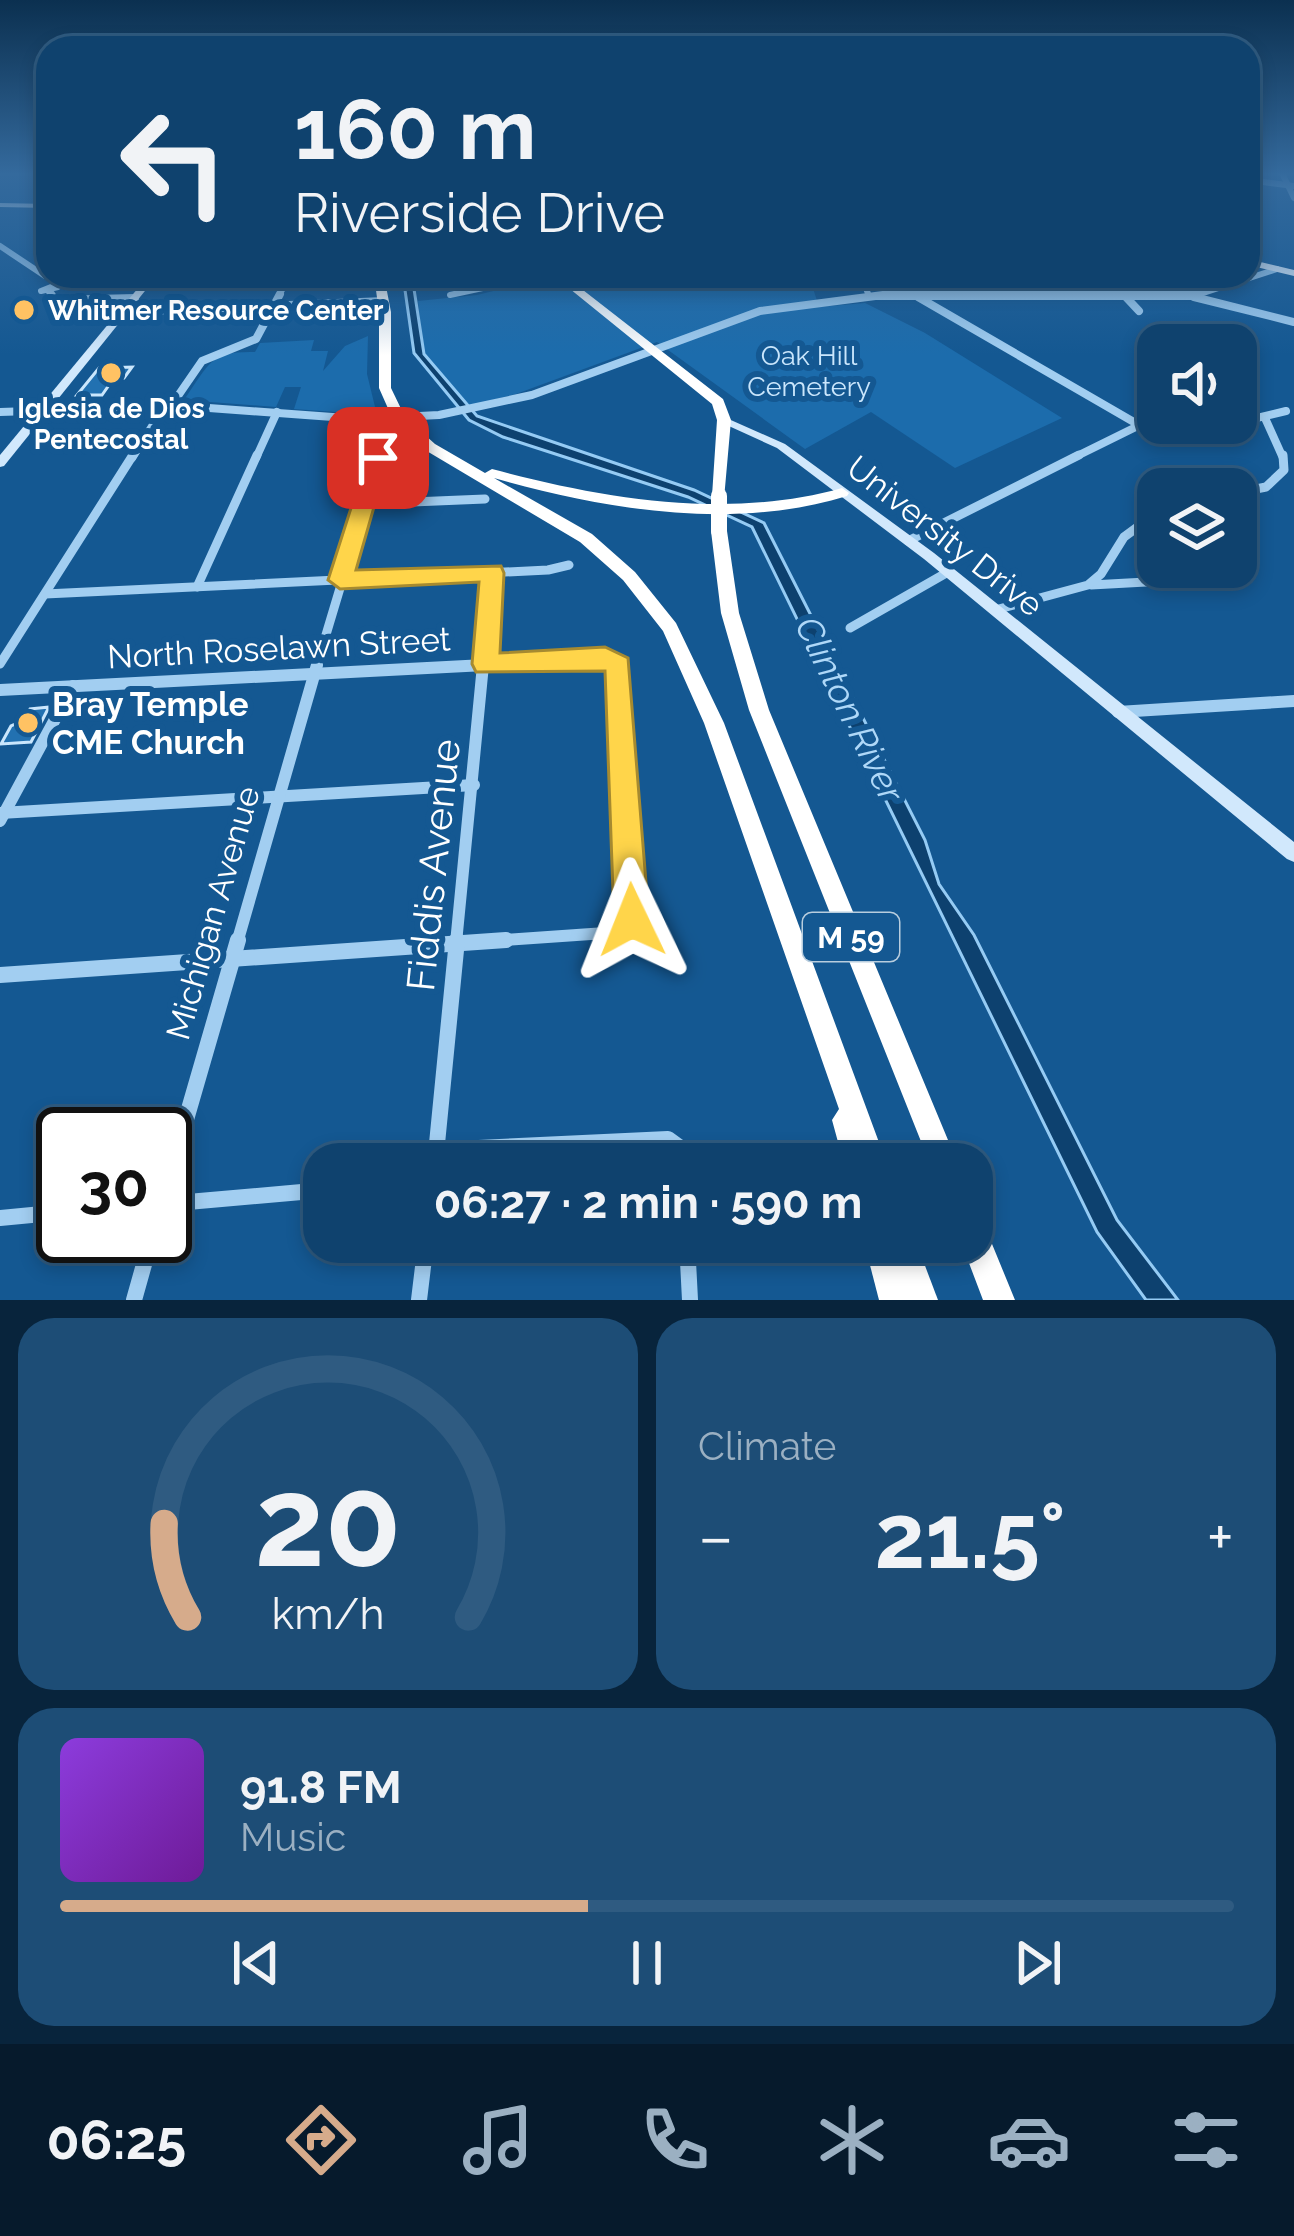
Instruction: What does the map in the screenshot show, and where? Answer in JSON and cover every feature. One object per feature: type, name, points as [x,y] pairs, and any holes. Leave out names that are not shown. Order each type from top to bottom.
[{"type":"highway","points":[[381,288],[385,388],[399,419]]},
{"type":"highway","name":"University Drive","points":[[574,288],[709,393],[724,420]]},
{"type":"highway","name":"M 59","points":[[399,419],[422,442],[586,538],[629,576],[670,628],[714,723],[866,1143]]},
{"type":"highway","name":"M 59","points":[[724,420],[719,531],[730,613],[759,710],[935,1143]]},
{"type":"highway","points":[[453,460],[556,491],[689,505],[807,505],[842,493]]},
{"type":"highway","points":[[808,982],[852,1143]]},
{"type":"highway","points":[[885,1263],[895,1300]]},
{"type":"highway","points":[[909,1263],[922,1300]]},
{"type":"highway","points":[[984,1263],[999,1299]]},
{"type":"main road","points":[[1260,265],[1294,274]]},
{"type":"main road","points":[[0,463],[144,288]]},
{"type":"main road","name":"University Drive","points":[[724,420],[781,446],[908,541],[1294,853]]},
{"type":"street","points":[[0,247],[36,271]]},
{"type":"street","points":[[1260,275],[1277,269]]},
{"type":"street","points":[[0,664],[199,364],[254,341],[284,288]]},
{"type":"street","points":[[450,295],[483,288]]},
{"type":"street","points":[[866,288],[869,296]]},
{"type":"street","points":[[1016,288],[1020,296]]},
{"type":"street","points":[[1148,288],[1157,296]]},
{"type":"street","points":[[1191,297],[1219,288]]},
{"type":"street","points":[[49,292],[53,300],[136,298]]},
{"type":"street","points":[[915,295],[1137,424]]},
{"type":"street","points":[[0,412],[168,406],[399,419],[455,413],[541,392],[746,314],[869,296],[1191,297],[1294,322]]},
{"type":"street","points":[[1124,296],[1139,311]]},
{"type":"street","points":[[124,312],[384,301]]},
{"type":"street","points":[[1257,419],[1286,411]]},
{"type":"street","points":[[197,586],[277,412]]},
{"type":"street","points":[[1257,489],[1266,487],[1284,470],[1281,445],[1264,418]]},
{"type":"street","points":[[908,541],[1137,426]]},
{"type":"street","name":"Michigan Avenue","points":[[189,1107],[340,580],[376,460],[386,448]]},
{"type":"street","points":[[364,504],[485,499]]},
{"type":"street","points":[[1088,585],[1137,526]]},
{"type":"street","points":[[45,594],[492,573],[569,565]]},
{"type":"street","points":[[850,628],[948,572]]},
{"type":"street","name":"Fiddis Avenue","points":[[438,1143],[492,573]]},
{"type":"street","points":[[995,610],[1088,585],[1137,582]]},
{"type":"street","name":"North Roselawn Street","points":[[0,690],[614,660],[619,668],[628,926],[620,932],[459,943]]},
{"type":"street","points":[[2,816],[73,686]]},
{"type":"street","points":[[1116,712],[1294,701]]},
{"type":"street","points":[[2,816],[474,785]]},
{"type":"street","points":[[0,975],[459,943]]},
{"type":"street","points":[[613,1143],[664,1139],[674,1143]]},
{"type":"street","points":[[192,1202],[303,1192]]},
{"type":"street","points":[[0,1218],[36,1215]]},
{"type":"street","points":[[134,1300],[144,1263]]},
{"type":"street","points":[[419,1300],[423,1263]]},
{"type":"street","points":[[688,1263],[690,1300]]},
{"type":"green space","name":"Oak Hill Cemetery","points":[[506,288],[813,288],[819,307],[865,303],[925,333],[1062,418],[955,468],[871,412],[805,449],[657,342],[516,394],[468,406],[423,351],[418,301]]},
{"type":"green space","points":[[368,336],[367,374],[377,415],[294,409],[301,387],[285,387],[276,407],[184,400],[213,361],[255,352],[260,343],[314,340],[311,351],[328,351],[323,371],[345,346]]},
{"type":"water","name":"Clinton River","points":[[405,288],[414,288],[424,354],[477,416],[694,490],[764,523],[925,840],[939,884],[974,935],[1117,1220],[1178,1300],[1146,1300],[1097,1232],[752,527],[688,497],[503,437],[469,420],[414,353]]},
{"type":"building","points":[[132,367],[124,378],[114,378],[102,395],[77,395],[99,368]]},
{"type":"building","name":"Bray Temple CME Church","points":[[49,707],[31,742],[1,744],[11,726],[24,720],[30,709]]},
{"type":"place","name":"Whitmer Resource Center","points":[[24,310]]},
{"type":"place","name":"Iglesia de Dios Pentecostal","points":[[111,373]]},
{"type":"place","name":"Bray Temple CME Church","points":[[28,723]]},
{"type":"route","points":[[378,458],[340,580],[492,573],[485,664],[605,658],[618,666],[632,920]]}]
